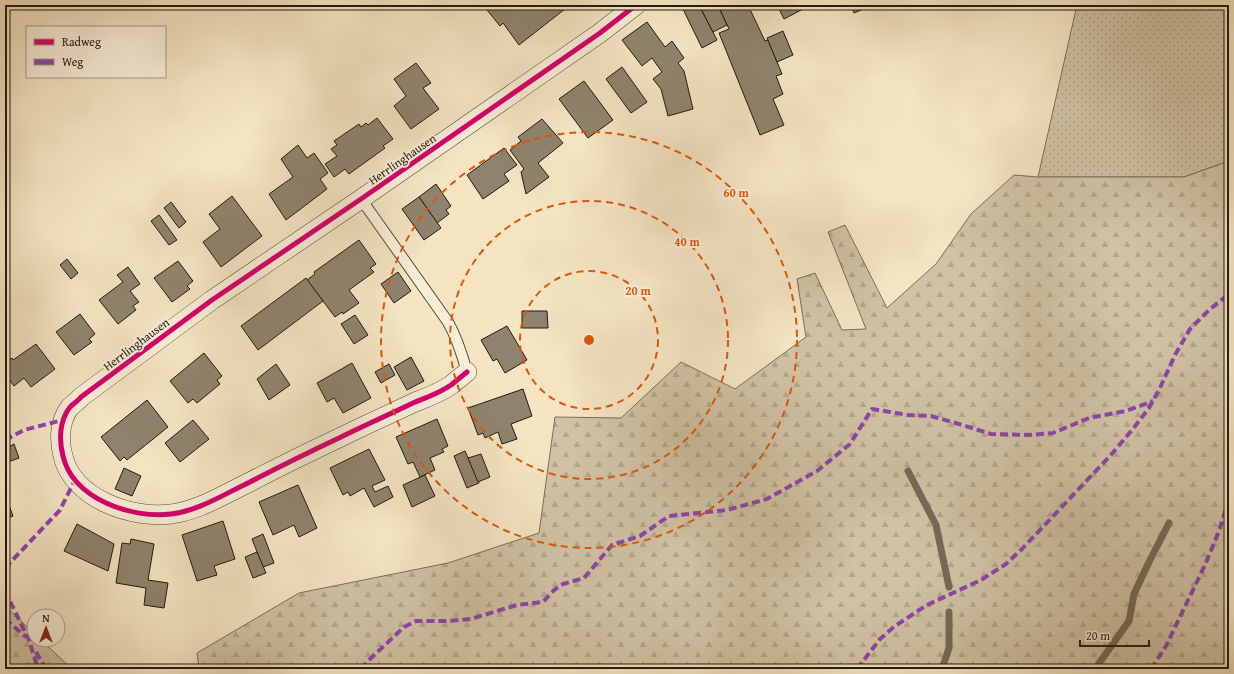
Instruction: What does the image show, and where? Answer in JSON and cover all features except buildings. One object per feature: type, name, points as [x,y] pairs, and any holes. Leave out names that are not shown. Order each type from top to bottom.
[{"type":"street","name":"Herrlinghausen","points":[[467,372],[450,386],[368,424],[202,505],[179,512],[160,515],[149,514],[123,510],[104,502],[85,490],[75,480],[68,470],[60,447],[60,434],[63,420],[70,408],[81,397],[212,300],[361,199],[600,33],[636,5]]},
{"type":"lane","name":"Herrlinghausen","points":[[361,199],[448,322],[461,349],[467,372]]},
{"type":"green space","points":[[1077,5],[1229,5],[1229,161],[1184,177],[1038,177]]},
{"type":"green space","points":[[1229,161],[1229,669],[199,669],[197,653],[299,593],[448,563],[539,533],[555,417],[621,418],[681,362],[735,389],[806,337],[797,279],[815,273],[842,330],[866,329],[828,232],[845,225],[887,308],[936,264],[971,214],[1014,175],[1038,177],[1184,177]]},
{"type":"green space","points":[[5,606],[26,626],[26,648],[50,648],[72,669],[5,669]]},
{"type":"waterway","points":[[908,471],[936,525],[949,587]]},
{"type":"waterway","points":[[1095,669],[1129,621],[1134,594],[1169,523]]},
{"type":"waterway","points":[[942,669],[949,648],[949,612]]},
{"type":"marked path","points":[[857,669],[880,639],[895,626],[927,605],[981,580],[1006,564],[1022,549],[1110,456],[1132,430],[1149,408],[1175,355],[1190,329],[1209,310],[1229,294]]},
{"type":"marked path","points":[[361,669],[404,627],[416,621],[471,619],[517,605],[543,602],[554,590],[563,584],[584,578],[612,545],[640,536],[669,516],[727,510],[767,499],[817,471],[850,444],[872,409],[908,415],[931,416],[991,434],[1029,435],[1053,433],[1089,418],[1126,411],[1153,401]]},
{"type":"marked path","points":[[5,440],[24,430],[63,420]]},
{"type":"marked path","points":[[5,568],[60,510],[75,480]]},
{"type":"marked path","points":[[1151,669],[1166,646],[1205,565],[1219,531],[1229,499]]},
{"type":"marked path","points":[[5,591],[29,640],[38,669]]},
{"type":"marked path","points":[[5,619],[26,637]]},
{"type":"marked path","points":[[36,652],[46,669]]},
{"type":"cycle path","points":[[467,372],[447,388],[437,393],[357,429],[209,502],[181,512],[156,515],[139,513],[106,503],[91,495],[79,484],[69,471],[63,456],[61,431],[64,418],[70,407],[81,397],[212,300],[361,199],[600,33],[636,5]]}]
